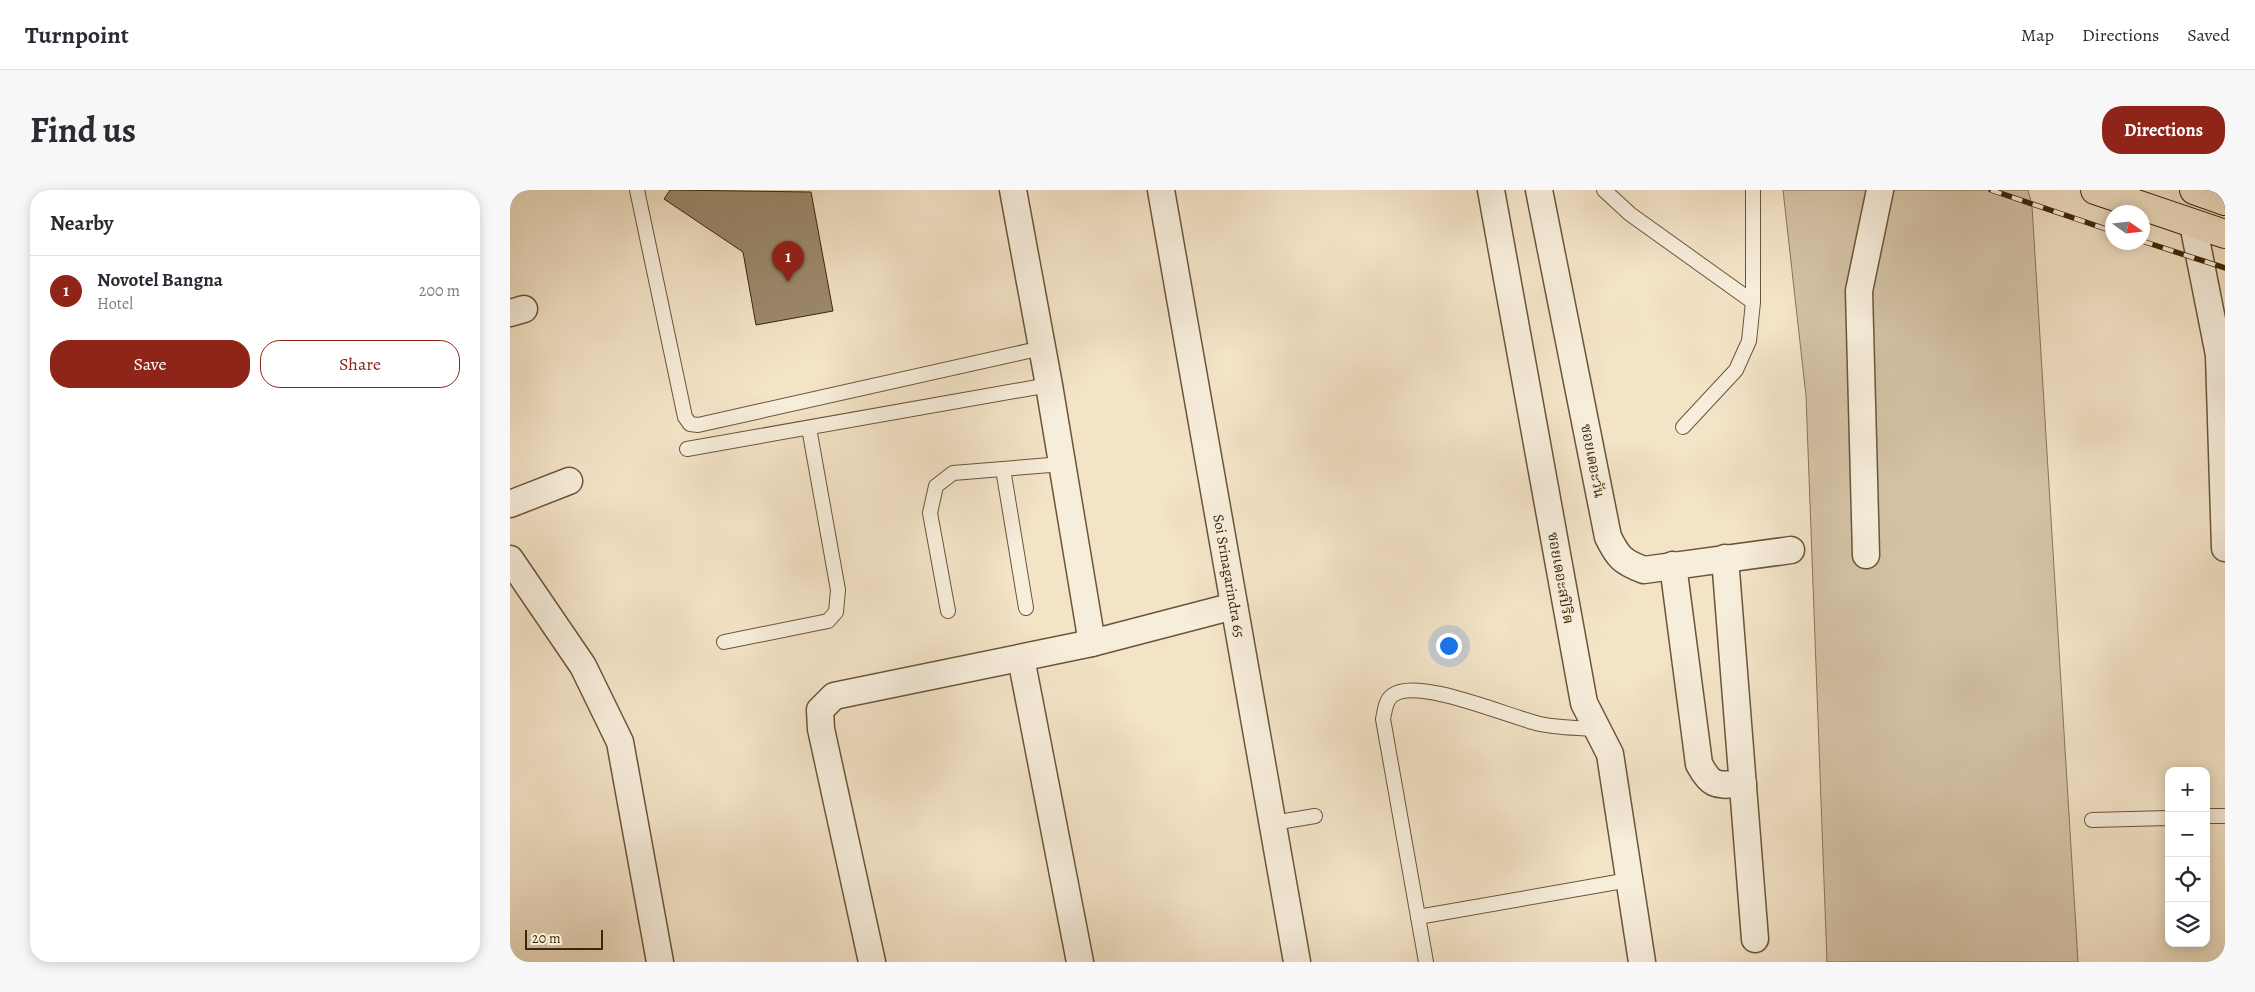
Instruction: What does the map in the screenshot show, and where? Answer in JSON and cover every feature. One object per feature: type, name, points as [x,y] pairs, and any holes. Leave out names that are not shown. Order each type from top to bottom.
[{"type":"main road","points":[[2094,190],[2225,234]]},
{"type":"main road","points":[[2194,190],[2225,201]]},
{"type":"street","points":[[1012,190],[1063,464],[1092,643]]},
{"type":"street","name":"Soi Srinagarindra 65","points":[[1161,190],[1297,962]]},
{"type":"street","name":"ซอยเดอะสปิริต","points":[[1491,190],[1584,703],[1610,754],[1642,962]]},
{"type":"street","name":"ซอยเดอะวัน","points":[[1539,190],[1608,537],[1617,555],[1628,564],[1644,570],[1791,550]]},
{"type":"street","points":[[1866,555],[1859,291],[1880,190]]},
{"type":"street","points":[[2193,224],[2222,348],[2225,548]]},
{"type":"street","points":[[510,504],[569,481]]},
{"type":"street","points":[[1725,558],[1755,939]]},
{"type":"street","points":[[510,559],[583,666],[620,742],[660,962]]},
{"type":"street","points":[[1673,565],[1699,764],[1708,781],[1718,785],[1743,784]]},
{"type":"street","points":[[872,962],[821,729],[820,710],[834,696],[1092,643],[1234,606]]},
{"type":"street","points":[[1021,658],[1080,962]]},
{"type":"lane","points":[[637,190],[685,417],[690,424],[698,425],[1042,348]]},
{"type":"lane","points":[[1604,190],[1630,214],[1753,302]]},
{"type":"lane","points":[[1683,427],[1736,370],[1749,341],[1753,302],[1753,190]]},
{"type":"lane","points":[[687,449],[1049,385]]},
{"type":"lane","points":[[724,642],[828,621],[836,612],[838,590],[809,428]]},
{"type":"lane","points":[[948,611],[930,513],[936,486],[953,473],[1063,464]]},
{"type":"lane","points":[[1003,469],[1026,608]]},
{"type":"lane","points":[[1426,962],[1383,719],[1386,703],[1391,695],[1402,690],[1430,691],[1540,724],[1597,729]]},
{"type":"lane","points":[[1273,823],[1315,816]]},
{"type":"lane","points":[[2210,816],[2225,816]]},
{"type":"lane","points":[[2092,820],[2165,818]]},
{"type":"lane","points":[[1418,917],[1629,880]]},
{"type":"shaded area","points":[[1783,190],[2028,190],[2032,206],[2078,962],[1827,962],[1806,396]]},
{"type":"building","points":[[670,190],[811,192],[833,311],[756,325],[743,252],[664,199]]},
{"type":"railway","points":[[1991,190],[2105,229]]},
{"type":"railway","points":[[2150,244],[2225,268]]},
{"type":"place","name":"Novotel Bangna","points":[[788,282]]}]
